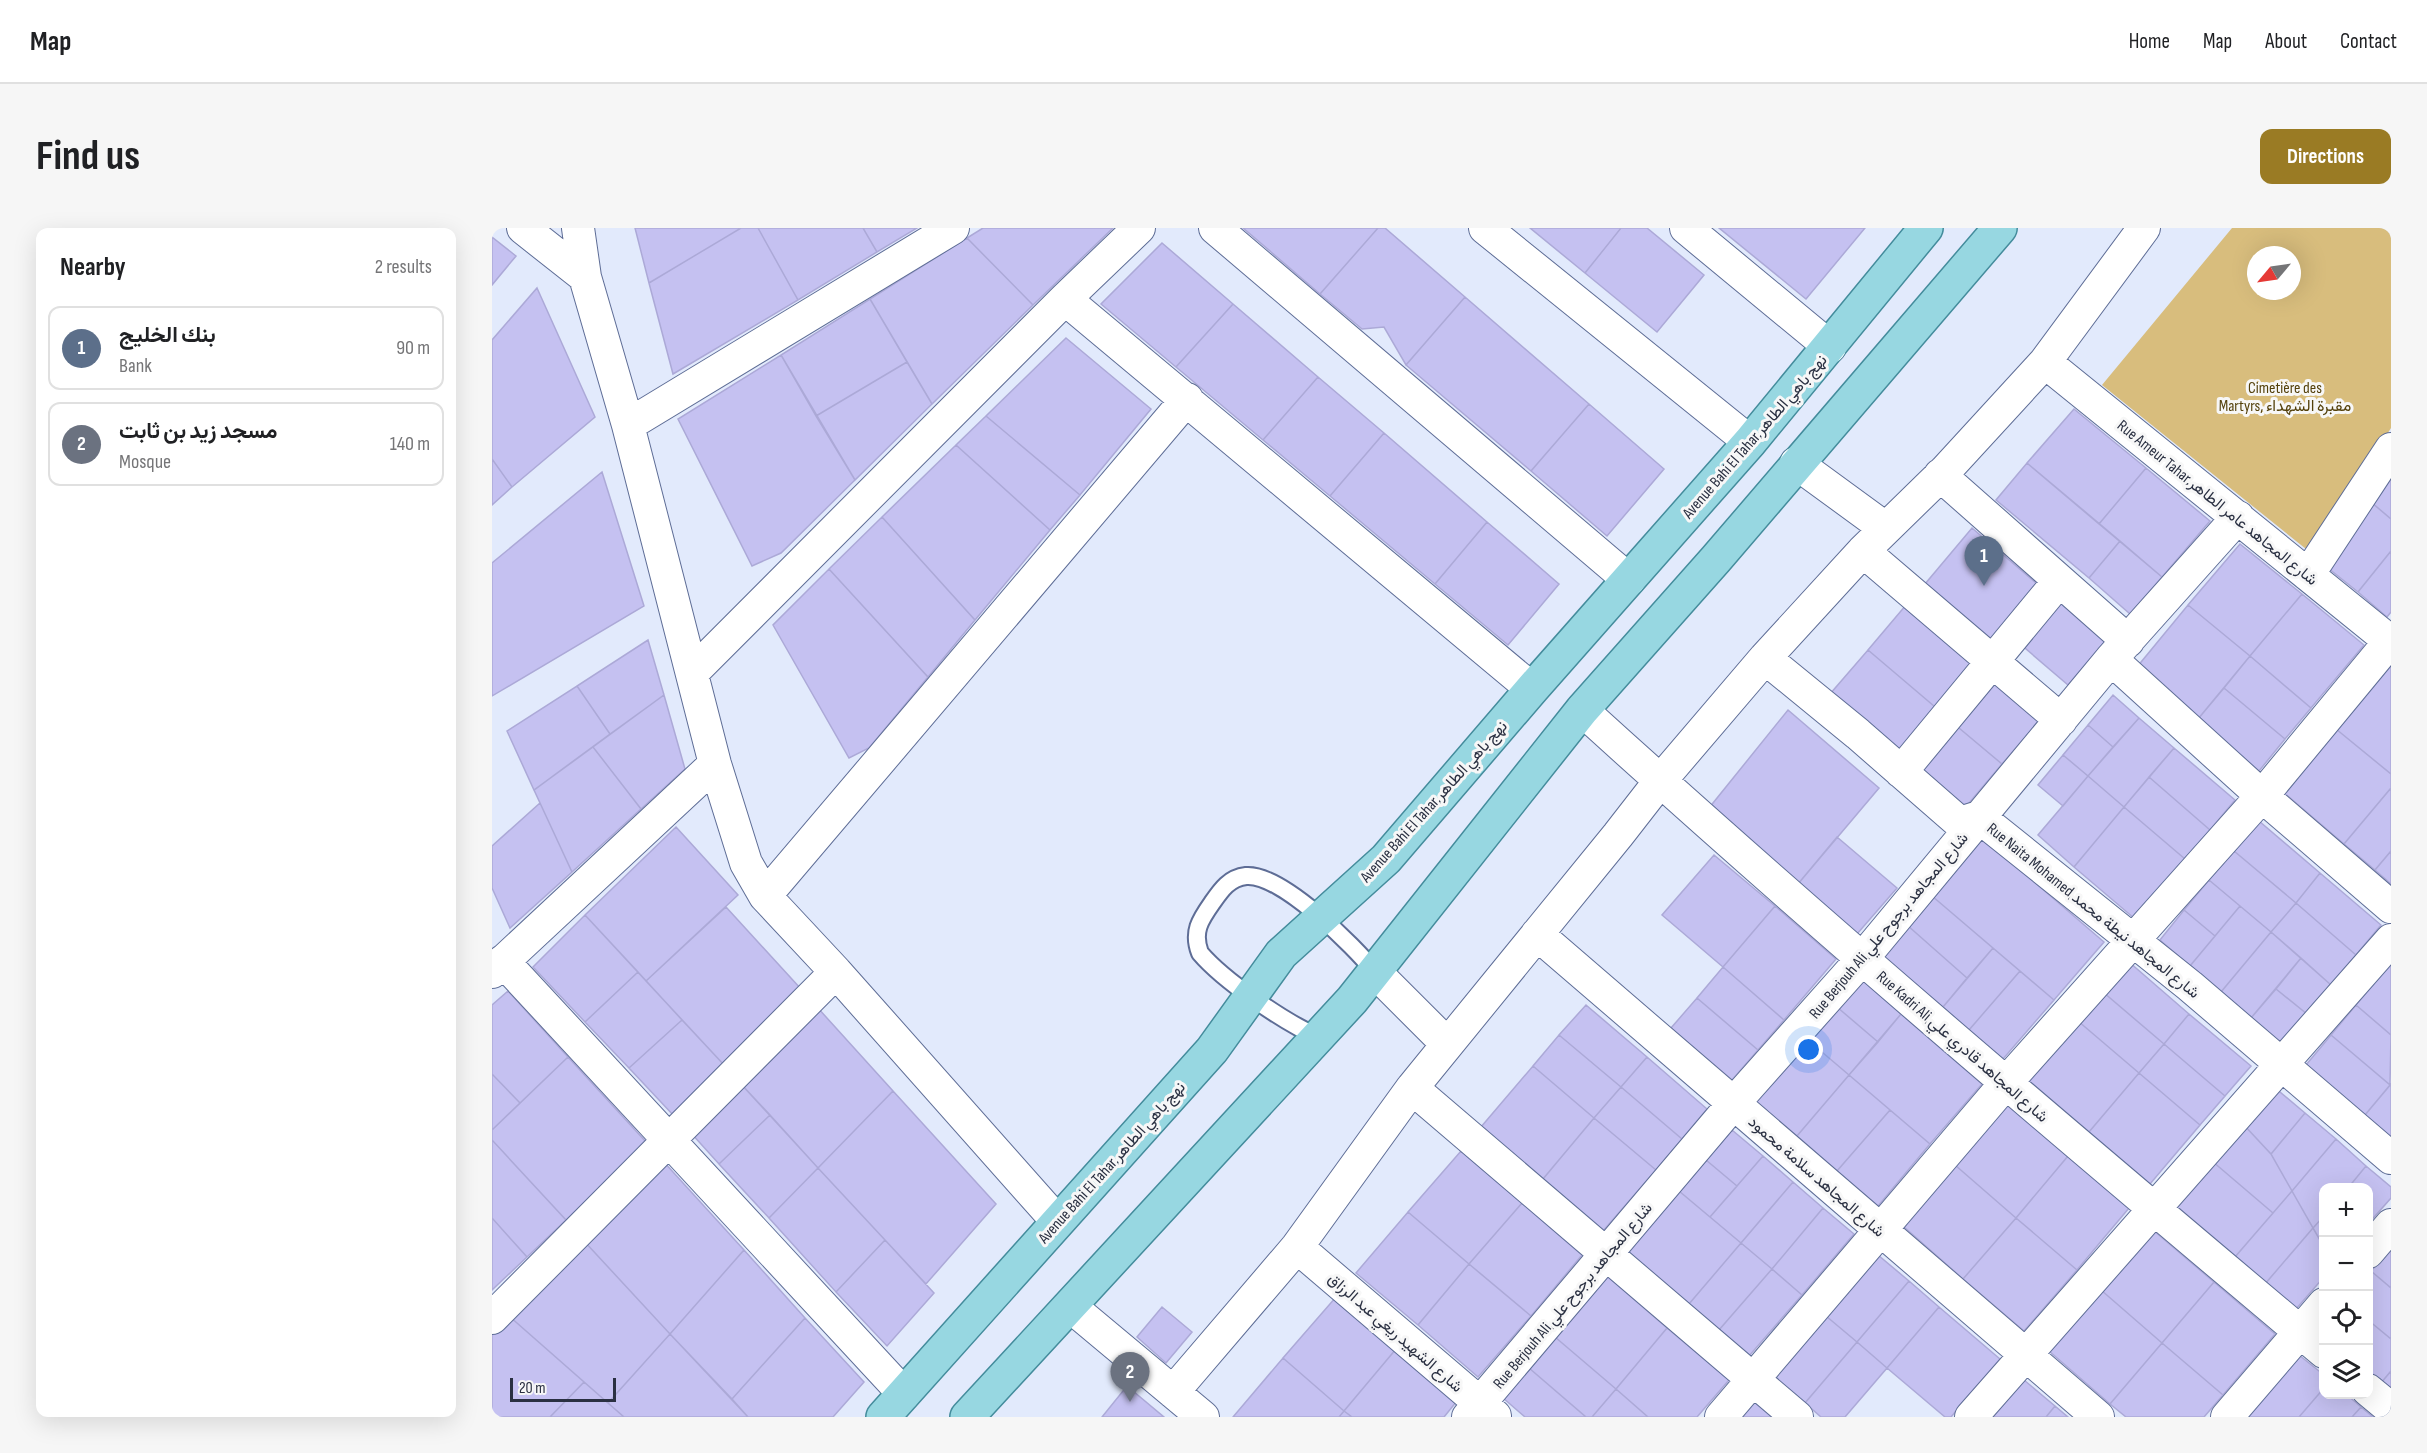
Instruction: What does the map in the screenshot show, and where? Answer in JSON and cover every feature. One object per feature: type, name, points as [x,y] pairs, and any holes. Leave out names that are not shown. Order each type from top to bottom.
[{"type":"main road","name":"Avenue Bahi El Tahar,نهج باهي الطاهر","points":[[894,1405],[1212,1050],[1281,954],[1320,916],[1386,860],[1532,689],[1750,442],[1926,228]]},
{"type":"main road","points":[[967,1417],[1375,972],[1582,710],[1716,559],[2000,228]]},
{"type":"street","points":[[523,228],[585,277]]},
{"type":"street","points":[[578,228],[585,277],[628,425],[715,764],[746,863],[765,896],[836,972],[1057,1221]]},
{"type":"street","points":[[628,425],[953,228]]},
{"type":"street","points":[[692,673],[1065,299],[1139,228]]},
{"type":"street","points":[[1215,228],[1629,580]]},
{"type":"street","points":[[1485,228],[1750,442]]},
{"type":"street","points":[[1686,228],[1830,346]]},
{"type":"street","points":[[1173,1392],[1297,1247],[1412,1088],[1660,781],[1765,658],[1863,551],[1940,476],[2045,362],[2144,228]]},
{"type":"street","points":[[1065,299],[1532,689]]},
{"type":"street","name":"Rue Ameur Tahar,شارع المجاهد عامر الطاهر","points":[[2045,362],[2391,641]]},
{"type":"street","points":[[765,896],[1186,399]]},
{"type":"street","points":[[2308,575],[2391,449]]},
{"type":"street","points":[[1797,464],[1885,528]]},
{"type":"street","points":[[1940,476],[2059,581],[2120,650],[2262,796],[2391,907]]},
{"type":"street","name":"Rue Berjouh Ali,شارع المجاهد برجوح علي","points":[[1481,1413],[1607,1255],[1733,1104],[1862,959],[2120,650],[2238,517]]},
{"type":"street","points":[[1863,551],[2061,720]]},
{"type":"street","points":[[1901,772],[2059,581]]},
{"type":"street","points":[[1721,1417],[2006,1084],[2262,796],[2391,641]]},
{"type":"street","name":"Rue Naita Mohamed,شارع المجاهد نيطة محمد","points":[[1765,658],[1960,823],[1979,818],[2282,1064],[2391,1158]]},
{"type":"street","name":"Rue Kadri Ali,شارع المجاهد قادري علي","points":[[1582,710],[2006,1084],[2319,1348]]},
{"type":"street","points":[[715,764],[498,966],[669,1140],[894,1405]]},
{"type":"street","name":"شارع المجاهد سلامة محمود","points":[[1537,934],[2098,1417]]},
{"type":"street","points":[[1971,1417],[2391,940]]},
{"type":"street","points":[[492,1318],[836,972]]},
{"type":"street","points":[[1375,972],[1447,1044]]},
{"type":"street","points":[[1412,1088],[1797,1417]]},
{"type":"street","points":[[2373,1246],[2391,1226]]},
{"type":"street","name":"شارع الشهيد ريغي عبد الرزاق","points":[[1297,1247],[1481,1413]]},
{"type":"street","points":[[1070,1306],[1203,1417]]},
{"type":"street","points":[[2227,1417],[2319,1310]]},
{"type":"street","points":[[2373,1394],[2391,1409]]},
{"type":"lane","points":[[1318,1036],[1289,1022],[1251,996],[1206,960],[1196,943],[1198,922],[1225,885],[1244,876],[1265,878],[1320,916],[1350,943],[1375,972]]},
{"type":"green space","name":"Cimetière des Martyrs, مقبرة الشهداء","points":[[2232,228],[2391,228],[2391,428],[2311,553],[2102,385]]},
{"type":"building","points":[[635,228],[741,228],[649,283]]},
{"type":"building","points":[[741,228],[758,228],[798,300],[673,374],[649,283]]},
{"type":"building","points":[[758,228],[863,228],[877,252],[798,300]]},
{"type":"building","points":[[863,228],[917,228],[877,252]]},
{"type":"building","points":[[983,228],[1113,228],[1033,305],[967,238]]},
{"type":"building","points":[[1243,228],[1378,228],[1320,294]]},
{"type":"building","points":[[1378,228],[1385,228],[1465,297],[1406,365],[1384,327],[1362,329],[1320,294]]},
{"type":"building","points":[[1530,228],[1621,228],[1585,273]]},
{"type":"building","points":[[1621,228],[1647,228],[1704,275],[1657,332],[1585,273]]},
{"type":"building","points":[[1719,228],[1865,228],[1806,299]]},
{"type":"building","points":[[492,237],[516,256],[492,285]]},
{"type":"building","points":[[967,238],[1033,305],[932,404],[870,299]]},
{"type":"building","points":[[1162,243],[1233,304],[1176,367],[1101,304]]},
{"type":"building","points":[[537,288],[595,417],[512,487],[492,459],[492,340]]},
{"type":"building","points":[[1465,297],[1589,404],[1531,471],[1406,365]]},
{"type":"building","points":[[870,299],[907,362],[816,416],[781,355]]},
{"type":"building","points":[[1233,304],[1318,377],[1263,440],[1176,367]]},
{"type":"building","points":[[1066,338],[1151,409],[1080,495],[986,416]]},
{"type":"building","points":[[781,355],[855,480],[781,553],[752,566],[678,419]]},
{"type":"building","points":[[907,362],[932,404],[855,480],[816,416]]},
{"type":"building","points":[[1318,377],[1384,433],[1330,496],[1263,440]]},
{"type":"building","points":[[1589,404],[1664,469],[1607,536],[1531,471]]},
{"type":"building","points":[[2074,409],[2146,468],[2099,524],[2027,463]]},
{"type":"building","points":[[986,416],[1080,495],[1050,530],[956,445]]},
{"type":"building","points":[[1384,433],[1487,522],[1435,584],[1330,496]]},
{"type":"building","points":[[956,445],[1050,530],[975,620],[882,517]]},
{"type":"building","points":[[492,459],[512,487],[492,505]]},
{"type":"building","points":[[2027,463],[2120,541],[2089,578],[1996,500]]},
{"type":"building","points":[[2146,468],[2210,521],[2162,577],[2099,524]]},
{"type":"building","points":[[602,472],[644,606],[492,696],[492,563]]},
{"type":"building","points":[[2391,472],[2391,519],[2371,502]]},
{"type":"building","points":[[2371,502],[2391,519],[2391,551],[2358,592],[2328,568]]},
{"type":"building","points":[[882,517],[975,620],[928,677],[829,569]]},
{"type":"building","points":[[1487,522],[1559,584],[1508,645],[1435,584]]},
{"type":"building","points":[[1972,528],[2042,588],[1995,643],[1925,584]]},
{"type":"building","points":[[2120,541],[2162,577],[2130,614],[2089,578]]},
{"type":"building","points":[[2240,544],[2302,594],[2250,656],[2188,605]]},
{"type":"building","points":[[2391,551],[2391,612],[2387,617],[2358,592]]},
{"type":"building","points":[[829,569],[928,677],[869,748],[849,758],[773,625]]},
{"type":"building","points":[[2302,594],[2364,645],[2311,708],[2250,656]]},
{"type":"building","points":[[2057,598],[2106,640],[2068,685],[2019,643]]},
{"type":"building","points":[[1906,605],[1979,668],[1941,712],[1868,650]]},
{"type":"building","points":[[2188,605],[2250,656],[2198,719],[2137,667]]},
{"type":"building","points":[[648,640],[664,695],[610,734],[577,686]]},
{"type":"building","points":[[1868,650],[1941,712],[1903,757],[1830,694]]},
{"type":"building","points":[[2250,656],[2311,708],[2285,739],[2224,688]]},
{"type":"building","points":[[2389,665],[2391,667],[2391,774],[2336,729]]},
{"type":"building","points":[[1991,678],[2040,720],[2002,764],[1953,723]]},
{"type":"building","points":[[577,686],[610,734],[534,790],[507,731]]},
{"type":"building","points":[[2224,688],[2285,739],[2259,771],[2198,719]]},
{"type":"building","points":[[664,695],[685,769],[641,809],[593,747]]},
{"type":"building","points":[[2113,695],[2139,718],[2113,747],[2088,725]]},
{"type":"building","points":[[1788,710],[1879,788],[1798,884],[1709,808]]},
{"type":"building","points":[[2139,718],[2174,748],[2124,807],[2088,776]]},
{"type":"building","points":[[1953,723],[2002,764],[1964,809],[1915,768]]},
{"type":"building","points":[[2088,725],[2113,747],[2088,776],[2063,755]]},
{"type":"building","points":[[2336,729],[2391,774],[2391,788],[2344,844],[2283,792]]},
{"type":"building","points":[[593,747],[641,809],[572,872],[534,790]]},
{"type":"building","points":[[2174,748],[2235,800],[2210,830],[2149,777]]},
{"type":"building","points":[[2063,755],[2088,776],[2063,806],[2038,785]]},
{"type":"building","points":[[2088,776],[2124,807],[2074,867],[2038,835]]},
{"type":"building","points":[[2149,777],[2210,830],[2185,859],[2124,807]]},
{"type":"building","points":[[2391,788],[2391,851],[2375,870],[2344,844]]},
{"type":"building","points":[[540,803],[572,872],[510,928],[492,888],[492,846]]},
{"type":"building","points":[[2124,807],[2185,859],[2135,919],[2074,867]]},
{"type":"building","points":[[2259,821],[2320,873],[2296,903],[2234,851]]},
{"type":"building","points":[[676,827],[738,895],[646,981],[585,915]]},
{"type":"building","points":[[1837,837],[1897,888],[1857,934],[1798,884]]},
{"type":"building","points":[[1982,837],[2104,942],[2054,1000],[1932,896]]},
{"type":"building","points":[[2234,851],[2296,903],[2271,932],[2209,880]]},
{"type":"building","points":[[2391,851],[2391,884],[2375,870]]},
{"type":"building","points":[[1714,855],[1775,906],[1723,967],[1662,915]]},
{"type":"building","points":[[2320,873],[2381,925],[2356,955],[2296,903]]},
{"type":"building","points":[[2209,880],[2240,906],[2215,936],[2184,910]]},
{"type":"building","points":[[1932,896],[1993,948],[1967,978],[1907,925]]},
{"type":"building","points":[[2296,903],[2356,955],[2331,985],[2271,932]]},
{"type":"building","points":[[1775,906],[1836,959],[1784,1020],[1723,967]]},
{"type":"building","points":[[2240,906],[2271,932],[2221,992],[2190,966]]},
{"type":"building","points":[[726,907],[801,989],[725,1066],[646,981]]},
{"type":"building","points":[[2184,910],[2215,936],[2190,966],[2160,940]]},
{"type":"building","points":[[585,915],[638,972],[585,1022],[533,967]]},
{"type":"building","points":[[1907,925],[1967,978],[1943,1007],[1881,955]]},
{"type":"building","points":[[2271,932],[2301,958],[2251,1018],[2221,992]]},
{"type":"building","points":[[1993,948],[2020,971],[1969,1030],[1943,1007]]},
{"type":"building","points":[[2301,958],[2331,985],[2307,1014],[2276,989]]},
{"type":"building","points":[[2129,962],[2189,1014],[2164,1044],[2103,992]]},
{"type":"building","points":[[2391,963],[2391,1035],[2356,1005]]},
{"type":"building","points":[[1723,967],[1784,1020],[1758,1050],[1697,998]]},
{"type":"building","points":[[2020,971],[2054,1000],[2003,1059],[1969,1030]]},
{"type":"building","points":[[638,972],[682,1020],[629,1068],[585,1022]]},
{"type":"building","points":[[1861,979],[1901,1014],[1878,1042],[1837,1007]]},
{"type":"building","points":[[2276,989],[2307,1014],[2282,1044],[2251,1018]]},
{"type":"building","points":[[508,991],[568,1057],[520,1103],[492,1074],[492,1005]]},
{"type":"building","points":[[2103,992],[2164,1044],[2139,1073],[2078,1021]]},
{"type":"building","points":[[1697,998],[1758,1050],[1732,1080],[1671,1028]]},
{"type":"building","points":[[1586,1005],[1647,1057],[1621,1087],[1559,1035]]},
{"type":"building","points":[[2356,1005],[2391,1035],[2390,1085],[2331,1035]]},
{"type":"building","points":[[817,1007],[893,1091],[818,1168],[741,1084]]},
{"type":"building","points":[[1837,1007],[1878,1042],[1849,1075],[1809,1041]]},
{"type":"building","points":[[1901,1014],[1982,1084],[1930,1144],[1849,1075]]},
{"type":"building","points":[[2189,1014],[2251,1066],[2225,1096],[2164,1044]]},
{"type":"building","points":[[682,1020],[725,1066],[674,1116],[629,1068]]},
{"type":"building","points":[[2078,1021],[2139,1073],[2089,1132],[2028,1080]]},
{"type":"building","points":[[1559,1035],[1621,1087],[1594,1118],[1533,1066]]},
{"type":"building","points":[[2331,1035],[2390,1085],[2365,1115],[2306,1065]]},
{"type":"building","points":[[1809,1041],[1849,1075],[1797,1136],[1756,1102]]},
{"type":"building","points":[[2164,1044],[2225,1096],[2200,1125],[2139,1073]]},
{"type":"building","points":[[568,1057],[647,1143],[566,1220],[492,1140],[492,1130]]},
{"type":"building","points":[[1647,1057],[1707,1109],[1682,1139],[1621,1087]]},
{"type":"building","points":[[1533,1066],[1594,1118],[1543,1179],[1481,1127]]},
{"type":"building","points":[[2139,1073],[2200,1125],[2150,1184],[2089,1132]]},
{"type":"building","points":[[492,1074],[520,1103],[492,1130]]},
{"type":"building","points":[[1849,1075],[1890,1110],[1837,1171],[1797,1136]]},
{"type":"building","points":[[741,1084],[770,1115],[719,1164],[691,1133]]},
{"type":"building","points":[[2391,1084],[2391,1137],[2365,1115]]},
{"type":"building","points":[[1621,1087],[1682,1139],[1656,1170],[1594,1118]]},
{"type":"building","points":[[2274,1087],[2305,1113],[2271,1154],[2243,1124]]},
{"type":"building","points":[[893,1091],[996,1204],[926,1284],[818,1168]]},
{"type":"building","points":[[2007,1104],[2068,1156],[2016,1218],[1955,1165]]},
{"type":"building","points":[[1890,1110],[1930,1144],[1878,1206],[1837,1171]]},
{"type":"building","points":[[2305,1113],[2336,1139],[2292,1191],[2271,1154]]},
{"type":"building","points":[[770,1115],[818,1168],[769,1218],[719,1164]]},
{"type":"building","points":[[1594,1118],[1656,1170],[1603,1231],[1543,1179]]},
{"type":"building","points":[[2243,1124],[2271,1154],[2292,1191],[2273,1213],[2212,1161]]},
{"type":"building","points":[[1732,1130],[1763,1156],[1737,1186],[1706,1160]]},
{"type":"building","points":[[2336,1139],[2366,1166],[2352,1183],[2319,1183],[2319,1221],[2313,1228],[2292,1191]]},
{"type":"building","points":[[492,1140],[566,1220],[527,1257],[492,1218]]},
{"type":"building","points":[[1461,1151],[1522,1203],[1469,1264],[1408,1212]]},
{"type":"building","points":[[1763,1156],[1793,1182],[1741,1243],[1710,1217]]},
{"type":"building","points":[[2068,1156],[2129,1208],[2077,1270],[2016,1218]]},
{"type":"building","points":[[1706,1160],[1737,1186],[1710,1217],[1679,1191]]},
{"type":"building","points":[[663,1161],[744,1250],[670,1334],[584,1241]]},
{"type":"building","points":[[2212,1161],[2273,1213],[2235,1257],[2174,1205]]},
{"type":"building","points":[[1955,1165],[2016,1218],[1963,1279],[1903,1226]]},
{"type":"building","points":[[2366,1166],[2391,1187],[2391,1198],[2373,1218],[2373,1183],[2352,1183]]},
{"type":"building","points":[[818,1168],[885,1240],[836,1292],[769,1218]]},
{"type":"building","points":[[1793,1182],[1823,1208],[1772,1269],[1741,1243]]},
{"type":"building","points":[[1679,1191],[1741,1243],[1689,1304],[1628,1252]]},
{"type":"building","points":[[2292,1191],[2313,1228],[2265,1284],[2235,1257]]},
{"type":"building","points":[[1522,1203],[1582,1255],[1531,1316],[1469,1264]]},
{"type":"building","points":[[1823,1208],[1854,1234],[1802,1295],[1772,1269]]},
{"type":"building","points":[[1408,1212],[1469,1264],[1418,1325],[1356,1273]]},
{"type":"building","points":[[492,1218],[527,1257],[492,1290]]},
{"type":"building","points":[[2016,1218],[2077,1270],[2024,1331],[1963,1279]]},
{"type":"building","points":[[2319,1221],[2319,1238],[2313,1228]]},
{"type":"building","points":[[2313,1228],[2319,1238],[2319,1283],[2296,1309],[2265,1284]]},
{"type":"building","points":[[2153,1230],[2214,1282],[2162,1343],[2101,1290]]},
{"type":"building","points":[[885,1240],[934,1293],[887,1346],[836,1292]]},
{"type":"building","points":[[584,1241],[670,1334],[608,1403],[509,1316]]},
{"type":"building","points":[[1741,1243],[1772,1269],[1719,1330],[1689,1304]]},
{"type":"building","points":[[2391,1248],[2391,1288],[2373,1273],[2373,1269]]},
{"type":"building","points":[[744,1250],[805,1318],[732,1399],[670,1334]]},
{"type":"building","points":[[1878,1255],[1909,1281],[1857,1342],[1826,1316]]},
{"type":"building","points":[[1469,1264],[1531,1316],[1478,1377],[1418,1325]]},
{"type":"building","points":[[1772,1269],[1802,1295],[1749,1356],[1719,1330]]},
{"type":"building","points":[[2373,1273],[2391,1288],[2391,1339],[2373,1324]]},
{"type":"building","points":[[1607,1276],[1667,1328],[1616,1389],[1555,1337]]},
{"type":"building","points":[[1909,1281],[1939,1307],[1887,1368],[1857,1342]]},
{"type":"building","points":[[2214,1282],[2275,1334],[2223,1395],[2162,1343]]},
{"type":"building","points":[[2101,1290],[2162,1343],[2110,1404],[2049,1351]]},
{"type":"building","points":[[1336,1297],[1396,1349],[1344,1411],[1283,1358]]},
{"type":"building","points":[[1162,1307],[1192,1332],[1166,1363],[1137,1337]]},
{"type":"building","points":[[1162,1307],[1192,1332],[1166,1363],[1137,1337]]},
{"type":"building","points":[[1939,1307],[2000,1359],[1951,1417],[1945,1417],[1887,1368]]},
{"type":"building","points":[[509,1316],[584,1382],[550,1417],[492,1417],[492,1333]]},
{"type":"building","points":[[1826,1316],[1857,1342],[1805,1403],[1774,1377]]},
{"type":"building","points":[[805,1318],[864,1382],[833,1417],[748,1417],[732,1399]]},
{"type":"building","points":[[2373,1324],[2391,1339],[2391,1371],[2381,1383],[2373,1376]]},
{"type":"building","points":[[1667,1328],[1729,1380],[1697,1417],[1648,1417],[1616,1389]]},
{"type":"building","points":[[670,1334],[748,1417],[624,1417],[608,1403]]},
{"type":"building","points":[[1555,1337],[1616,1389],[1592,1417],[1586,1417],[1529,1368]]},
{"type":"building","points":[[1857,1342],[1887,1368],[1845,1417],[1821,1417],[1805,1403]]},
{"type":"building","points":[[2162,1343],[2223,1395],[2204,1417],[2126,1417],[2110,1404]]},
{"type":"building","points":[[1396,1349],[1457,1401],[1444,1417],[1352,1417],[1344,1411]]},
{"type":"building","points":[[2299,1355],[2319,1371],[2319,1394],[2299,1417],[2249,1417],[2247,1415]]},
{"type":"building","points":[[1283,1358],[1344,1411],[1339,1417],[1233,1417]]},
{"type":"building","points":[[1529,1368],[1586,1417],[1525,1417],[1503,1398]]},
{"type":"building","points":[[2391,1371],[2391,1391],[2381,1383]]},
{"type":"building","points":[[2024,1380],[2055,1406],[2046,1417],[1993,1417]]},
{"type":"building","points":[[584,1382],[624,1417],[550,1417]]},
{"type":"building","points":[[1127,1386],[1164,1417],[1102,1417]]},
{"type":"building","points":[[1616,1389],[1648,1417],[1592,1417]]},
{"type":"building","points":[[2319,1394],[2319,1399],[2352,1399],[2361,1407],[2352,1417],[2299,1417]]},
{"type":"building","points":[[1753,1401],[1772,1417],[1740,1417]]},
{"type":"building","points":[[2055,1406],[2068,1417],[2046,1417]]},
{"type":"building","points":[[2361,1407],[2373,1417],[2352,1417]]},
{"type":"building","points":[[1344,1411],[1352,1417],[1339,1417]]},
{"type":"place","name":"بنك الخليج","points":[[1984,586]]},
{"type":"place","name":"مسجد زيد بن ثابت","points":[[1130,1402]]}]
